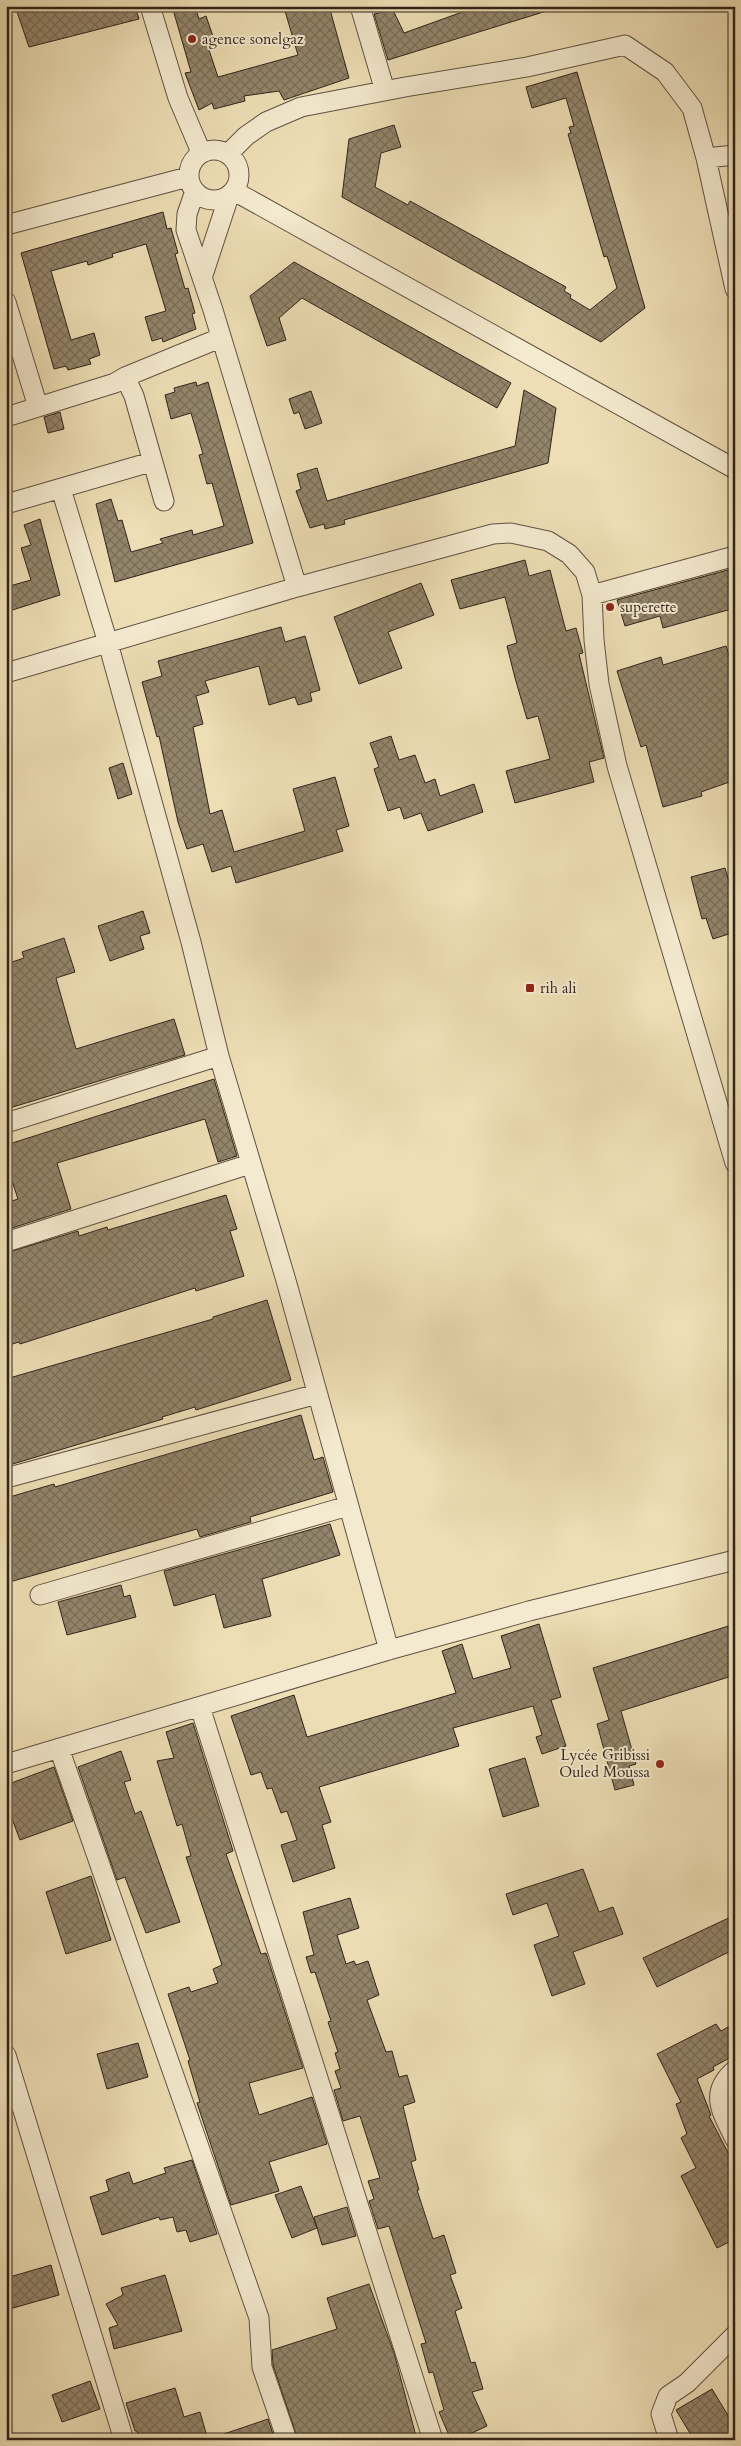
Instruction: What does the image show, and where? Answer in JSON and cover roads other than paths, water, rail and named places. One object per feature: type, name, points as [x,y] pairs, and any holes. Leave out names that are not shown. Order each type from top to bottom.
[{"type":"street","points":[[150,6],[178,98],[201,152]]},
{"type":"street","points":[[360,6],[385,91]]},
{"type":"street","points":[[228,154],[246,136],[282,114],[320,102],[527,67],[625,46],[666,72],[692,108],[706,158],[735,289]]},
{"type":"street","points":[[202,278],[231,193],[239,176],[238,167],[228,154],[215,149],[201,152],[191,163],[191,184],[186,230],[298,587]]},
{"type":"street","points":[[706,158],[735,154]]},
{"type":"street","points":[[191,184],[207,200],[222,199],[231,193]]},
{"type":"street","points":[[6,225],[191,184]]},
{"type":"street","points":[[231,193],[735,469]]},
{"type":"street","points":[[6,302],[38,407]]},
{"type":"street","points":[[6,417],[115,383],[125,377],[220,338]]},
{"type":"street","points":[[125,377],[134,396],[151,462],[164,501]]},
{"type":"street","points":[[6,504],[151,462]]},
{"type":"street","points":[[61,488],[108,643],[191,942],[219,1056],[285,1277],[389,1650]]},
{"type":"street","points":[[6,674],[298,587],[493,534],[511,533],[548,541],[569,554],[585,572],[592,595],[594,640],[599,684],[616,766],[735,1163]]},
{"type":"street","points":[[592,595],[735,556]]},
{"type":"street","points":[[6,1123],[219,1056]]},
{"type":"street","points":[[6,1242],[250,1164]]},
{"type":"street","points":[[6,1478],[317,1394]]},
{"type":"street","points":[[40,1595],[348,1506]]},
{"type":"street","points":[[6,1764],[389,1650],[529,1612],[735,1560]]},
{"type":"street","points":[[200,1707],[433,2440]]},
{"type":"street","points":[[59,1748],[259,2318],[262,2367],[287,2440]]},
{"type":"street","points":[[6,2055],[124,2440]]},
{"type":"street","points":[[735,2070],[725,2079],[720,2089],[719,2100],[735,2139]]},
{"type":"street","points":[[669,2440],[661,2414],[668,2396],[687,2383],[735,2335]]},
{"type":"place","name":"agence sonelgaz","points":[[192,39]]},
{"type":"place","name":"superette","points":[[610,607]]},
{"type":"place","name":"rih ali","points":[[530,988]]},
{"type":"place","name":"Lycée Gribissi Ouled Moussa","points":[[660,1764]]}]
